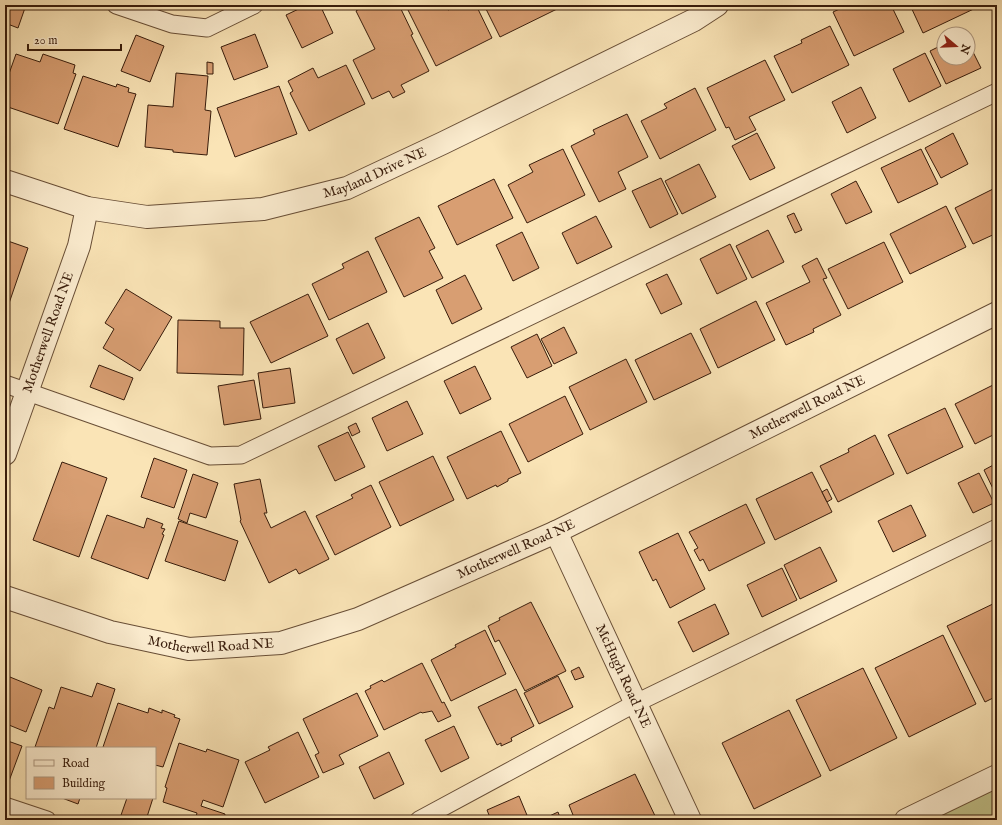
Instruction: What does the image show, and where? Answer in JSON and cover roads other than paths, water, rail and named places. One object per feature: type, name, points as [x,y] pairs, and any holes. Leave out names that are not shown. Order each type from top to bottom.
[{"type":"street","name":"Mayland Drive NE","points":[[5,181],[87,208],[147,217],[263,209],[347,188],[687,24],[717,5]]},
{"type":"street","name":"Motherwell Road NE","points":[[5,454],[79,246],[87,208]]},
{"type":"street","name":"Motherwell Road NE","points":[[5,597],[110,632],[189,649],[281,643],[358,619],[556,532],[997,313]]},
{"type":"street","name":"McHugh Road NE","points":[[556,532],[690,820]]},
{"type":"street","points":[[917,818],[997,776]]},
{"type":"lane","points":[[116,5],[172,24],[207,28],[254,5]]},
{"type":"lane","points":[[5,384],[210,456],[240,455],[997,92]]},
{"type":"lane","points":[[419,820],[636,704],[997,528]]},
{"type":"lane","points":[[5,806],[47,820]]}]
